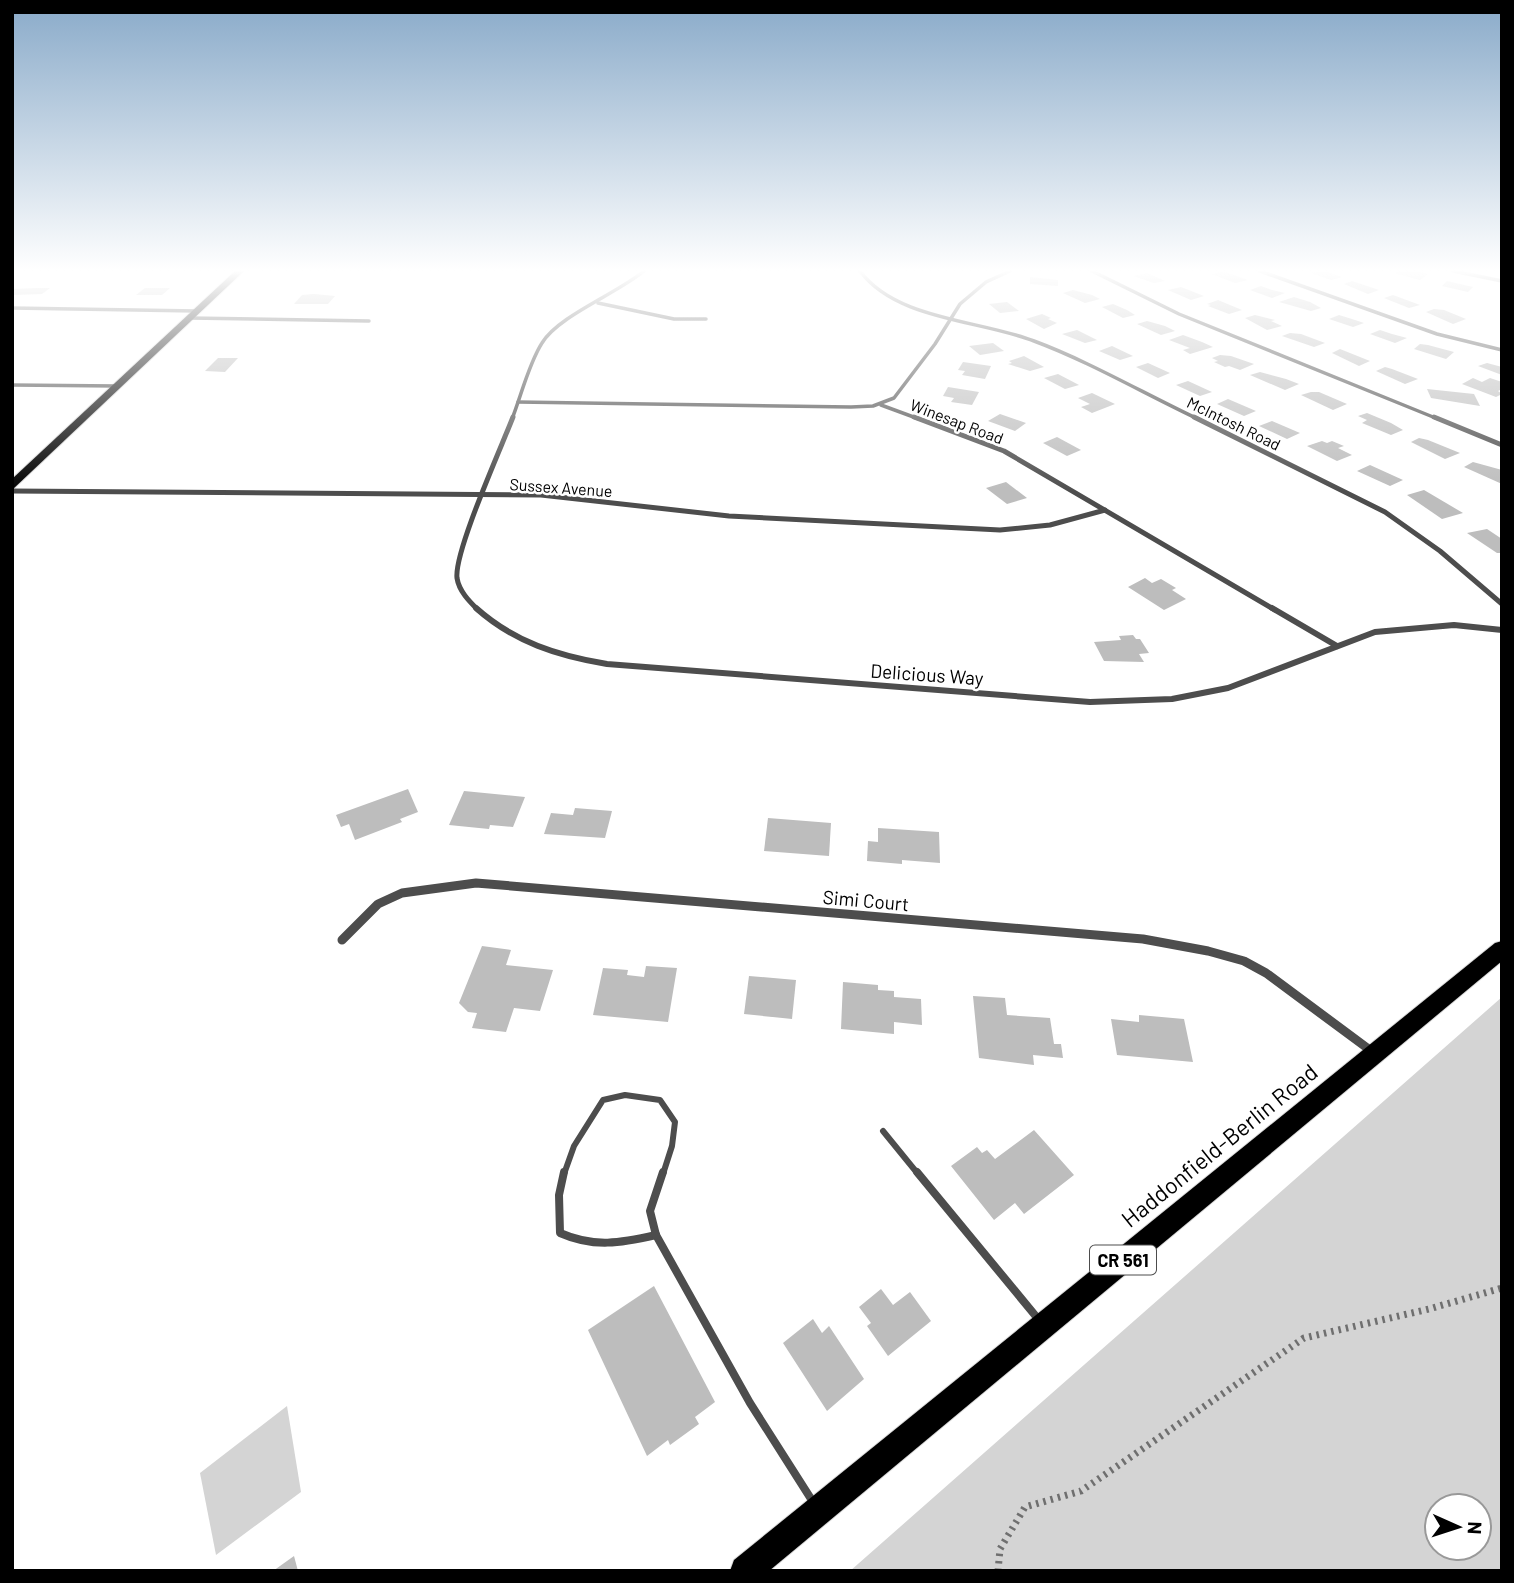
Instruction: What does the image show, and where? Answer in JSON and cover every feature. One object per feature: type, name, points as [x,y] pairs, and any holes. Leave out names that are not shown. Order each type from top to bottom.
[{"type":"main road","points":[[12,486],[161,345]]},
{"type":"main road","name":"Haddonfield-Berlin Road","points":[[746,1571],[1502,949]]},
{"type":"street","name":"Delicious Way","points":[[541,345],[483,495],[457,576],[461,593],[482,615],[507,633],[548,652],[589,662],[1090,702],[1138,702],[1172,699],[1228,688],[1375,632],[1454,625],[1502,630]]},
{"type":"street","points":[[880,404],[894,398],[932,345]]},
{"type":"street","name":"McIntosh Road","points":[[1041,345],[1385,512],[1440,551],[1502,604]]},
{"type":"street","points":[[1255,345],[1502,445]]},
{"type":"street","points":[[1481,345],[1502,350]]},
{"type":"street","points":[[12,385],[117,386]]},
{"type":"street","name":"Winesap Road","points":[[518,402],[836,407],[880,404],[1004,451],[1337,646]]},
{"type":"street","points":[[1491,440],[1502,434]]},
{"type":"street","name":"Sussex Avenue","points":[[12,491],[551,496],[729,516],[965,530],[1029,528],[1105,510]]},
{"type":"street","name":"Simi Court","points":[[342,940],[378,904],[402,894],[476,883],[1143,939],[1208,951],[1244,961],[1266,973],[1374,1053]]},
{"type":"lane","points":[[656,1235],[608,1246],[581,1243],[560,1233],[557,1210],[563,1172],[578,1134],[603,1100],[625,1095],[660,1100],[675,1122],[672,1146],[650,1211],[656,1235],[750,1403],[818,1511]]},
{"type":"lane","points":[[884,1131],[1044,1325]]},
{"type":"path","points":[[998,1571],[1000,1549],[1025,1507],[1081,1491],[1304,1338],[1502,1289]]},
{"type":"shaded area","points":[[1502,997],[1502,1571],[850,1571]]},
{"type":"shaded area","points":[[287,1406],[301,1492],[216,1555],[200,1473]]},
{"type":"building","points":[[996,345],[1004,351],[980,355],[969,346]]},
{"type":"building","points":[[1182,345],[1213,347],[1190,354],[1183,350],[1190,348]]},
{"type":"building","points":[[1419,345],[1427,345],[1454,352],[1446,359],[1414,349]]},
{"type":"building","points":[[1112,346],[1133,356],[1120,360],[1099,351]]},
{"type":"building","points":[[1340,349],[1370,361],[1359,366],[1332,353]]},
{"type":"building","points":[[1220,355],[1254,364],[1240,370],[1225,367],[1214,362],[1218,361],[1212,358]]},
{"type":"building","points":[[1024,356],[1044,367],[1030,371],[1008,364],[1012,363],[1009,361]]},
{"type":"building","points":[[218,358],[238,358],[225,372],[205,371]]},
{"type":"building","points":[[963,362],[991,366],[985,379],[962,375],[965,371],[958,370]]},
{"type":"building","points":[[1148,363],[1170,373],[1158,378],[1136,367]]},
{"type":"building","points":[[1487,363],[1502,367],[1502,375],[1478,366]]},
{"type":"building","points":[[1385,367],[1418,379],[1405,384],[1376,371]]},
{"type":"building","points":[[1260,372],[1299,384],[1285,390],[1250,375]]},
{"type":"building","points":[[1058,374],[1079,385],[1065,389],[1044,378]]},
{"type":"building","points":[[1473,378],[1482,382],[1490,378],[1502,382],[1502,389],[1498,391],[1502,394],[1496,397],[1462,384]]},
{"type":"building","points":[[1188,381],[1212,392],[1200,396],[1176,385]]},
{"type":"building","points":[[948,387],[979,392],[972,405],[951,402],[954,398],[943,396]]},
{"type":"building","points":[[1427,389],[1474,394],[1480,406],[1431,398]]},
{"type":"building","points":[[1319,392],[1347,404],[1333,410],[1301,395]]},
{"type":"building","points":[[1092,393],[1115,404],[1092,413],[1081,407],[1090,404],[1078,398]]},
{"type":"building","points":[[1228,399],[1256,411],[1244,416],[1217,404]]},
{"type":"building","points":[[1367,413],[1403,430],[1391,435],[1362,423],[1367,420],[1358,416]]},
{"type":"building","points":[[1000,414],[1026,423],[1015,431],[988,421]]},
{"type":"building","points":[[1272,421],[1300,433],[1287,439],[1259,426]]},
{"type":"building","points":[[1057,437],[1081,450],[1067,456],[1043,443]]},
{"type":"building","points":[[1419,438],[1460,453],[1445,459],[1411,442]]},
{"type":"building","points":[[1332,441],[1344,446],[1338,448],[1352,455],[1337,461],[1307,446]]},
{"type":"building","points":[[1473,462],[1502,470],[1502,484],[1464,467]]},
{"type":"building","points":[[1370,465],[1403,480],[1390,486],[1357,471]]},
{"type":"building","points":[[1006,482],[1027,498],[1007,504],[986,488]]},
{"type":"building","points":[[1424,490],[1463,513],[1442,519],[1407,495]]},
{"type":"building","points":[[1487,529],[1502,539],[1502,553],[1497,553],[1467,533]]},
{"type":"building","points":[[1145,578],[1152,583],[1161,579],[1176,588],[1172,590],[1186,599],[1164,610],[1128,587]]},
{"type":"building","points":[[1133,635],[1140,639],[1149,653],[1139,654],[1144,662],[1104,661],[1094,642],[1121,640],[1119,636]]},
{"type":"building","points":[[408,789],[418,812],[400,819],[402,822],[355,840],[349,824],[341,827],[336,815]]},
{"type":"building","points":[[464,791],[525,797],[513,827],[490,825],[489,829],[449,825]]},
{"type":"building","points":[[575,808],[612,811],[605,838],[544,834],[551,813],[573,815]]},
{"type":"building","points":[[768,818],[831,823],[829,856],[764,851]]},
{"type":"building","points":[[878,828],[939,832],[940,863],[867,861],[868,841],[878,842]]},
{"type":"building","points":[[482,946],[511,950],[506,965],[553,970],[540,1011],[514,1008],[506,1032],[472,1028],[477,1013],[468,1012],[459,1003]]},
{"type":"building","points":[[646,966],[677,968],[668,1022],[593,1015],[603,968],[628,970],[627,975],[644,977]]},
{"type":"building","points":[[749,976],[796,980],[792,1019],[744,1014]]},
{"type":"building","points":[[843,982],[878,985],[878,990],[894,991],[894,997],[921,999],[922,1025],[894,1022],[894,1034],[841,1029]]},
{"type":"building","points":[[973,996],[1005,998],[1007,1015],[1050,1018],[1054,1044],[1061,1044],[1063,1058],[1033,1055],[1034,1065],[979,1058]]},
{"type":"building","points":[[1139,1015],[1184,1019],[1193,1062],[1117,1055],[1111,1019],[1139,1022]]},
{"type":"building","points":[[1034,1130],[1074,1175],[1024,1214],[1015,1203],[994,1220],[951,1166],[977,1147],[982,1153],[987,1150],[995,1159]]},
{"type":"building","points":[[654,1286],[715,1402],[695,1417],[699,1424],[670,1445],[668,1440],[647,1456],[588,1330]]},
{"type":"building","points":[[881,1289],[893,1305],[910,1292],[931,1321],[888,1356],[867,1326],[871,1323],[859,1307]]},
{"type":"building","points":[[813,1319],[822,1333],[829,1326],[864,1379],[827,1411],[783,1343]]},
{"type":"building","points":[[294,1556],[298,1571],[273,1571]]}]
